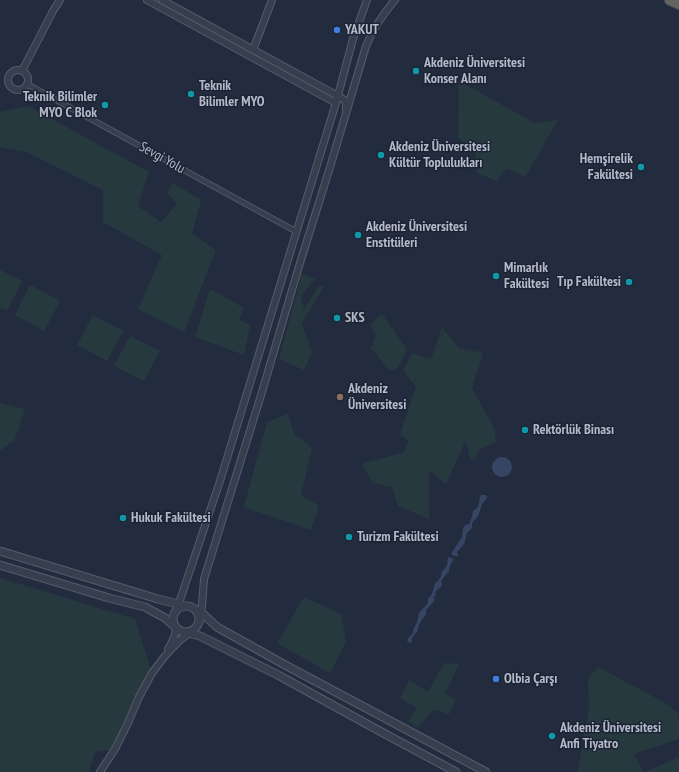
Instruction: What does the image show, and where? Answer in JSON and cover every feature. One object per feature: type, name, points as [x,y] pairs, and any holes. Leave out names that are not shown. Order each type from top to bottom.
[{"type":"highway","points":[[670,0],[679,4]]},
{"type":"street","points":[[22,71],[60,0]]},
{"type":"street","points":[[147,0],[336,103]]},
{"type":"street","points":[[162,0],[338,96],[346,102],[343,127]]},
{"type":"street","points":[[253,50],[272,0]]},
{"type":"street","points":[[165,656],[176,633],[173,620],[220,481],[336,103],[353,39],[367,0]]},
{"type":"street","points":[[100,772],[115,749],[152,673],[179,641],[196,629],[200,621],[198,611],[204,579],[369,39],[395,0]]},
{"type":"street","points":[[14,71],[22,71],[27,77],[27,84],[25,88],[17,90],[14,89],[8,84],[8,76],[14,71]]},
{"type":"street","name":"Sevgi Yolu","points":[[27,84],[297,232]]},
{"type":"street","points":[[0,551],[158,599],[186,606],[198,611],[217,627],[486,772]]},
{"type":"street","points":[[0,564],[109,598],[145,607],[165,618],[179,630],[200,636],[278,675],[456,772]]},
{"type":"street","points":[[176,612],[178,609],[186,606]]},
{"type":"shaded area","points":[[459,81],[535,123],[558,120],[525,177],[506,168],[497,181],[477,173],[475,149],[458,138]]},
{"type":"shaded area","points":[[28,106],[149,172],[138,206],[161,222],[177,204],[167,192],[173,183],[201,200],[192,234],[216,250],[184,332],[138,309],[162,255],[103,222],[103,190],[26,152],[0,147],[0,112]]},
{"type":"shaded area","points":[[0,270],[22,281],[7,311],[0,308]]},
{"type":"shaded area","points":[[302,274],[315,279],[301,296],[304,309],[320,285],[324,287],[302,323],[312,352],[304,370],[279,359]]},
{"type":"shaded area","points":[[30,285],[60,301],[44,331],[15,315]]},
{"type":"shaded area","points":[[210,289],[244,308],[239,320],[250,325],[244,355],[195,337]]},
{"type":"shaded area","points":[[382,314],[407,349],[398,368],[390,371],[371,348],[376,335],[370,325]]},
{"type":"shaded area","points":[[93,315],[123,331],[107,361],[77,345]]},
{"type":"shaded area","points":[[442,327],[459,348],[483,353],[472,388],[494,428],[496,442],[479,450],[475,459],[470,460],[466,440],[446,484],[429,470],[429,519],[398,506],[392,487],[373,483],[362,464],[404,452],[409,441],[400,435],[416,387],[403,370],[412,353],[431,359]]},
{"type":"shaded area","points":[[130,336],[160,351],[144,381],[114,366]]},
{"type":"shaded area","points":[[0,403],[25,409],[15,439],[0,451]]},
{"type":"shaded area","points":[[288,414],[294,434],[312,448],[301,495],[319,506],[311,530],[244,507],[267,422]]},
{"type":"shaded area","points":[[0,578],[135,619],[152,673],[115,749],[95,752],[89,772],[0,772]]},
{"type":"shaded area","points":[[304,597],[341,614],[346,642],[330,673],[277,643]]},
{"type":"shaded area","points":[[444,663],[459,664],[445,694],[456,700],[449,714],[434,709],[418,727],[408,721],[417,708],[400,698],[409,680],[428,692]]},
{"type":"shaded area","points":[[598,667],[667,704],[679,714],[679,739],[634,754],[643,772],[579,772],[578,770],[589,709],[588,677]]},
{"type":"shaded area","points":[[679,757],[679,772],[645,772]]},
{"type":"water","points":[[502,457],[509,460],[512,467],[509,474],[502,477],[495,474],[492,467],[495,460]]},
{"type":"water","points":[[481,495],[487,496],[487,498],[482,504],[478,516],[472,523],[472,528],[467,533],[464,544],[457,552],[457,557],[451,554],[462,537],[465,525],[469,524],[473,511],[478,507]]},
{"type":"water","points":[[448,557],[454,559],[450,565],[449,571],[441,581],[442,586],[436,591],[435,596],[433,597],[435,600],[426,610],[426,614],[419,624],[418,630],[412,638],[411,643],[407,641],[413,633],[419,613],[428,603],[428,599],[432,594],[435,583],[438,581],[442,571],[447,566]]},
{"type":"place","name":"YAKUT","points":[[337,30]]},
{"type":"place","name":"Akdeniz Üniversitesi Konser Alanı","points":[[416,71]]},
{"type":"place","name":"Teknik Bilimler MYO","points":[[191,94]]},
{"type":"place","name":"Teknik Bilimler MYO C Blok","points":[[105,105]]},
{"type":"place","name":"Akdeniz Üniversitesi Kültür Toplulukları","points":[[381,155]]},
{"type":"place","name":"Hemşirelik Fakültesi","points":[[641,167]]},
{"type":"place","name":"Akdeniz Üniversitesi Enstitüleri","points":[[358,235]]},
{"type":"place","name":"Mimarlık Fakültesi","points":[[496,276]]},
{"type":"place","name":"Tıp Fakültesi","points":[[629,282]]},
{"type":"place","name":"SKS","points":[[337,318]]},
{"type":"place","name":"Akdeniz Üniversitesi","points":[[340,397]]},
{"type":"place","name":"Rektörlük Binası","points":[[525,430]]},
{"type":"place","name":"Hukuk Fakültesi","points":[[123,518]]},
{"type":"place","name":"Turizm Fakültesi","points":[[349,537]]},
{"type":"place","name":"Olbia Çarşı","points":[[496,679]]},
{"type":"place","name":"Akdeniz Üniversitesi Anfi Tiyatro","points":[[552,736]]}]
